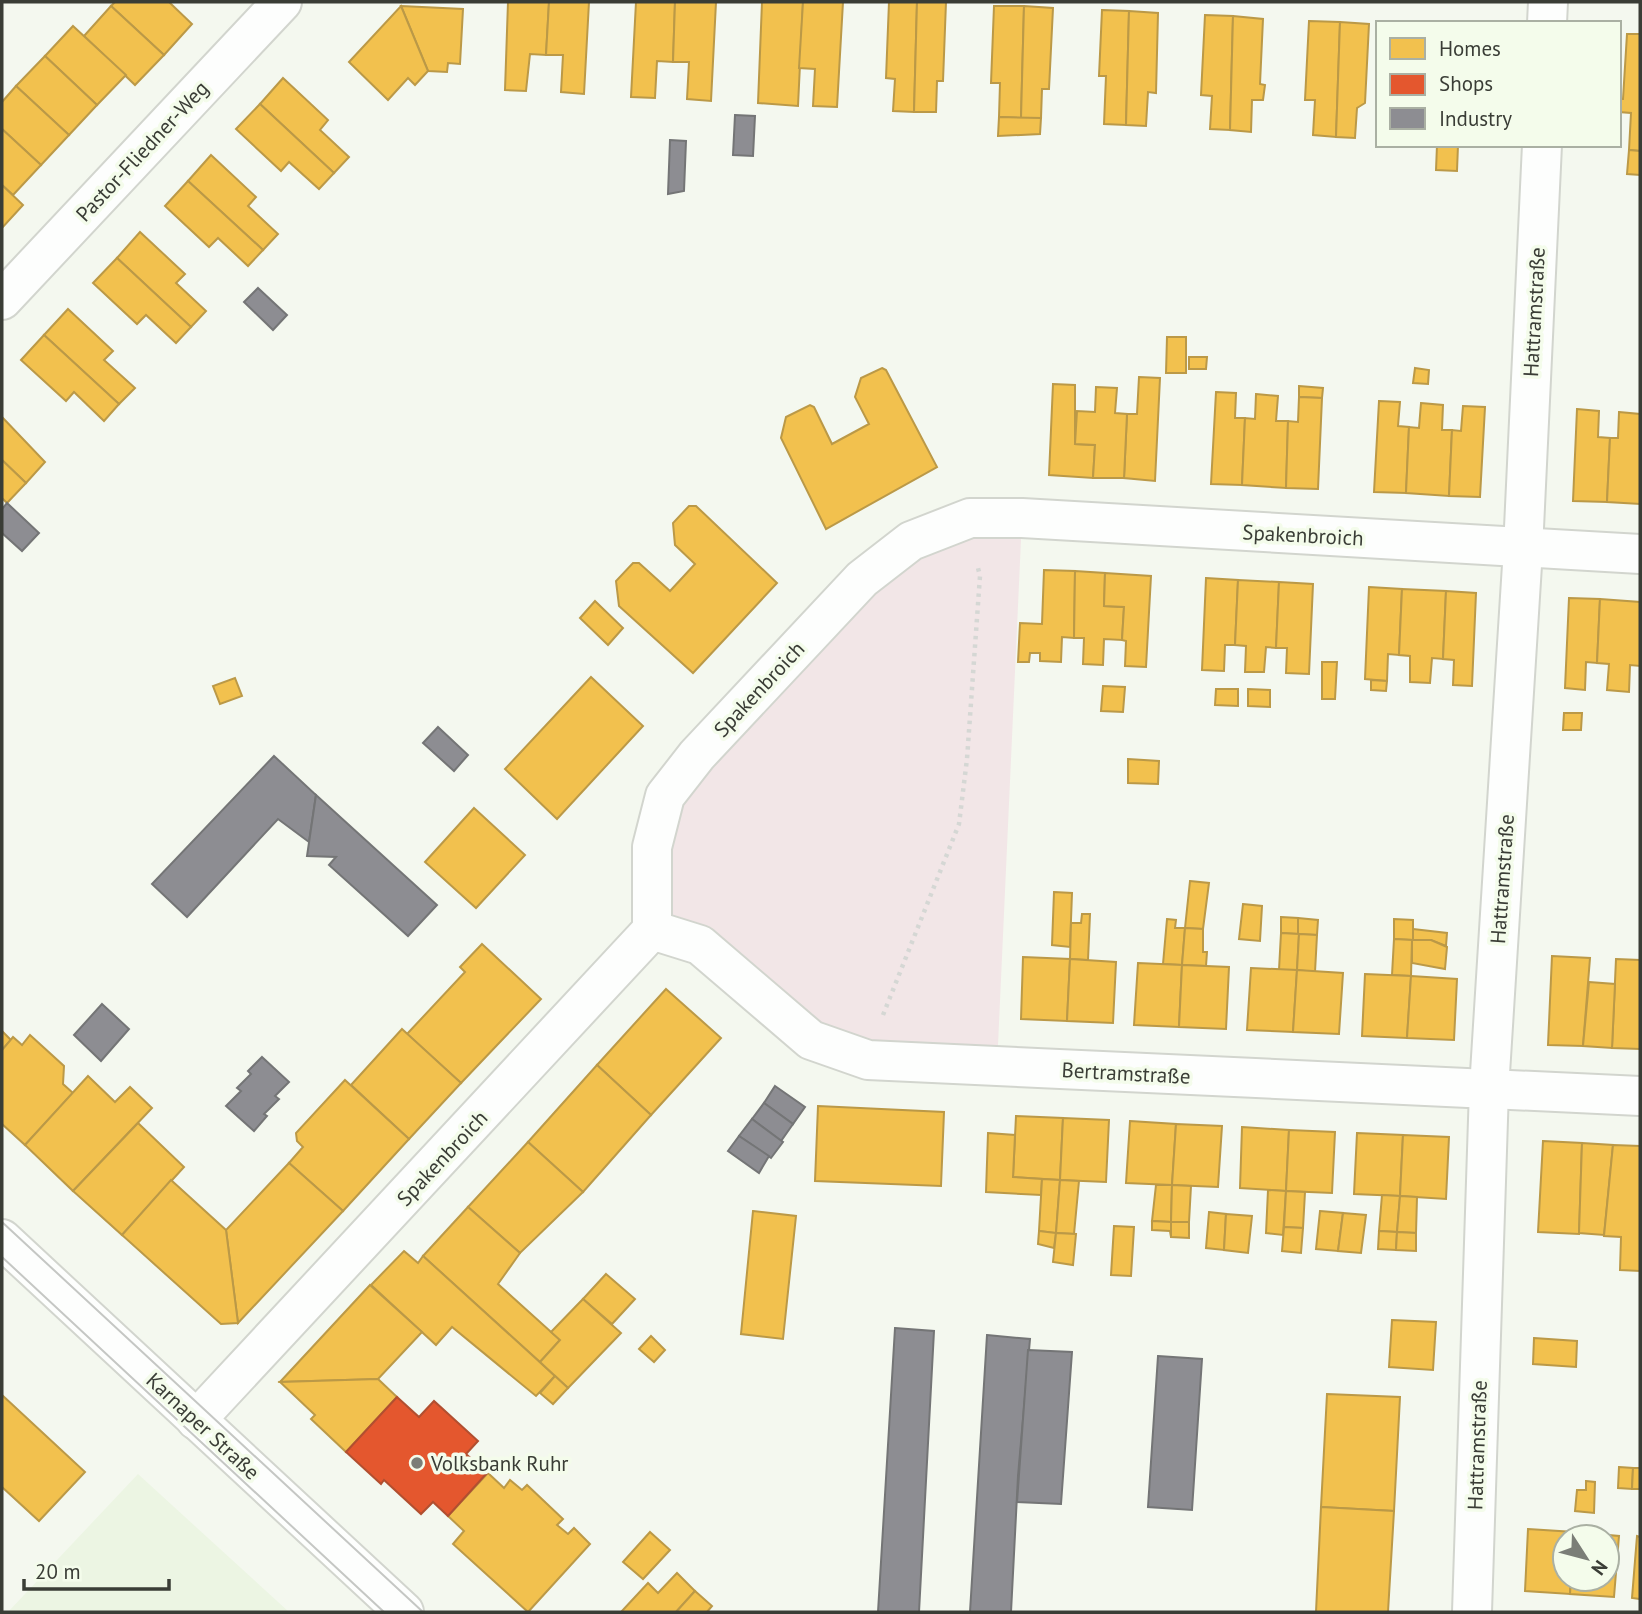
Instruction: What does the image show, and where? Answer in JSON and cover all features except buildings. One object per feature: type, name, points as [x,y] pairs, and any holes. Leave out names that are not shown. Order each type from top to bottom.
[{"type":"street","name":"Pastor-Fliedner-Weg","points":[[2,300],[282,2]]},
{"type":"street","points":[[1547,21],[1548,2]]},
{"type":"street","name":"Hattramstraße","points":[[1472,1612],[1489,1089],[1523,549],[1542,147]]},
{"type":"street","name":"Spakenbroich","points":[[196,1420],[652,930],[652,847],[665,796],[697,755],[862,579],[911,541],[970,518],[1022,518],[1640,554]]},
{"type":"street","name":"Bertramstraße","points":[[652,930],[700,945],[811,1040],[868,1060],[1640,1096]]},
{"type":"street","name":"Karnaper Straße","points":[[2,1238],[404,1612]]},
{"type":"path","points":[[868,1060],[959,824],[967,759],[979,576],[970,518]]},
{"type":"shaded area","points":[[1022,518],[997,1067],[868,1060],[652,930],[665,796],[862,579]]},
{"type":"shaded area","points":[[138,1474],[289,1612],[8,1612]]},
{"type":"tram line","points":[[2,1222],[423,1612]]},
{"type":"tram line","points":[[2,1257],[384,1612]]},
{"type":"place","name":"Volksbank Ruhr","points":[[417,1463]]}]
